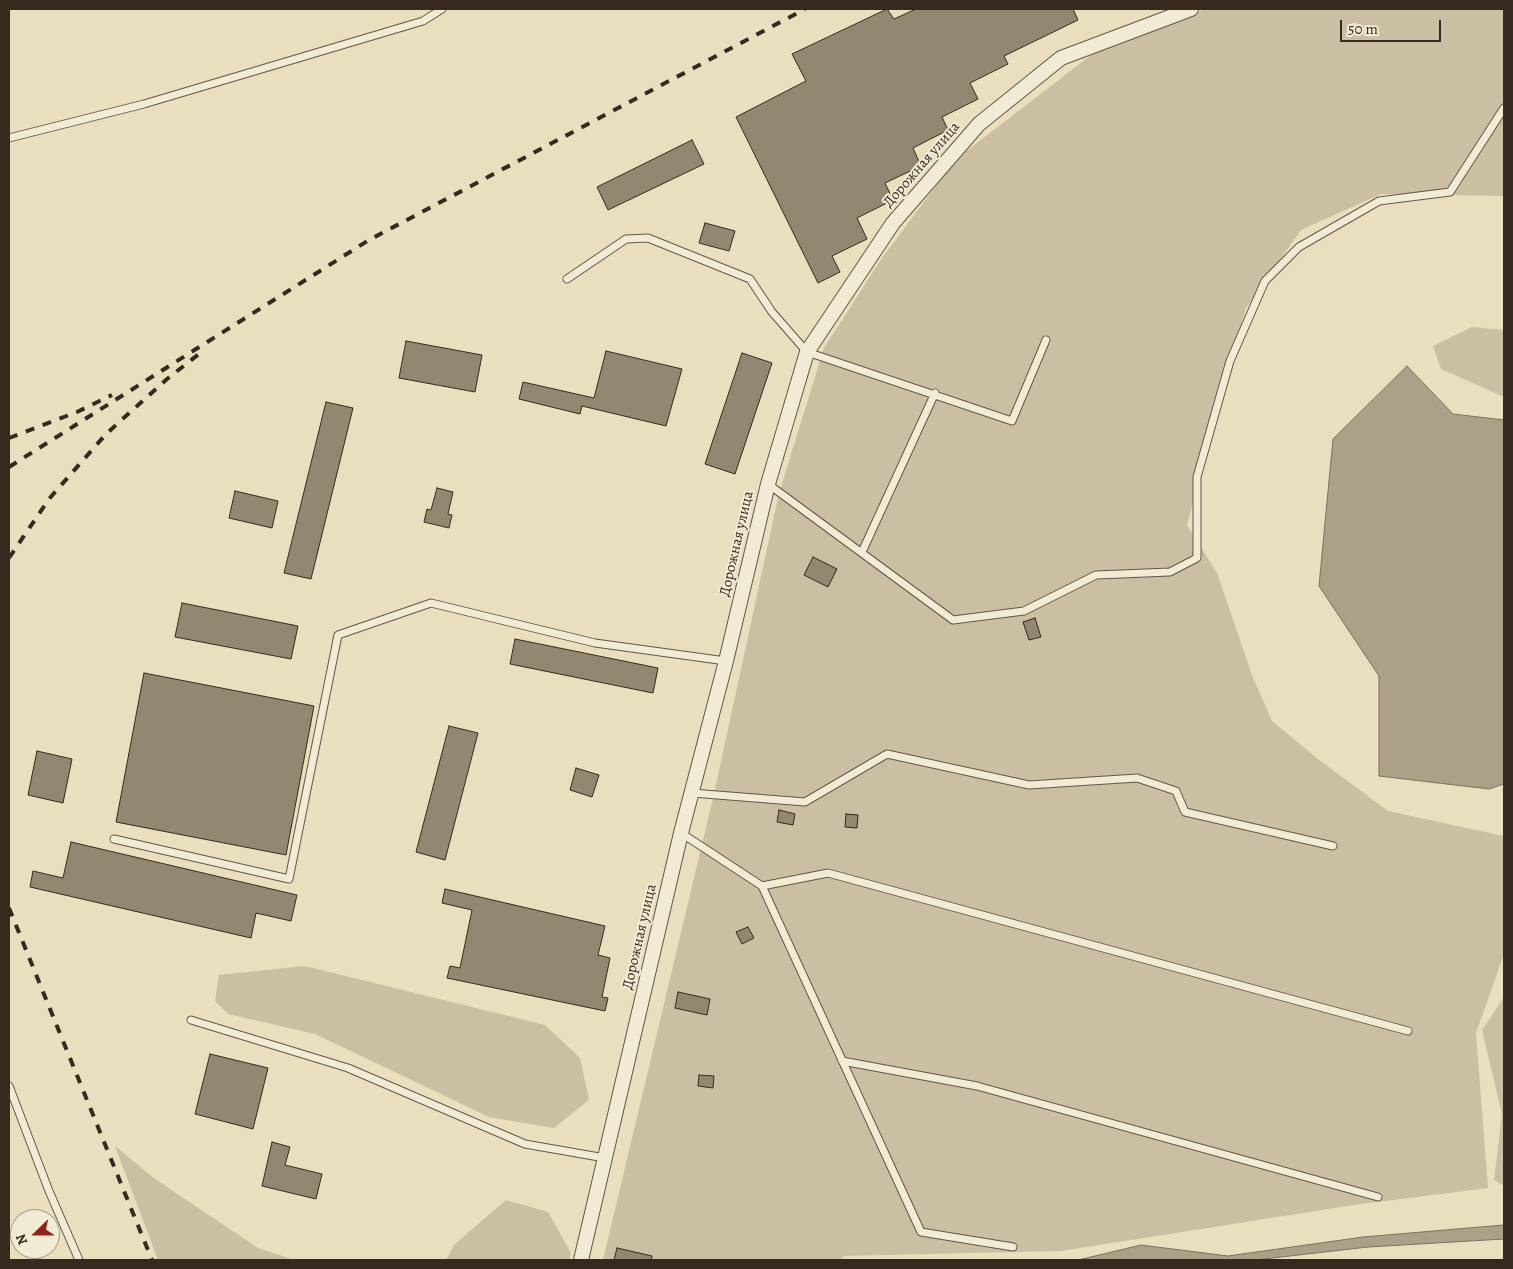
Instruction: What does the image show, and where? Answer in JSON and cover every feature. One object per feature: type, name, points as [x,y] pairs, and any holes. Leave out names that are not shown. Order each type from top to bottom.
[{"type":"street","name":"Дорожная улица","points":[[581,1260],[681,833],[726,662],[768,484],[807,352],[893,223],[979,124],[1061,58],[1191,9]]},
{"type":"lane","points":[[9,138],[163,99],[424,21],[442,9]]},
{"type":"lane","points":[[768,484],[954,620],[1024,611],[1096,575],[1170,572],[1196,558],[1197,477],[1230,361],[1265,281],[1299,247],[1379,201],[1450,192],[1504,108]]},
{"type":"lane","points":[[567,279],[626,238],[648,238],[750,279],[772,312],[807,352],[935,393],[1012,421],[1046,340]]},
{"type":"lane","points":[[862,552],[935,393]]},
{"type":"lane","points":[[114,839],[290,879],[338,635],[431,603],[595,643],[726,662]]},
{"type":"lane","points":[[692,793],[805,802],[887,754],[1029,785],[1137,778],[1176,791],[1185,812],[1333,846]]},
{"type":"lane","points":[[681,833],[762,886],[921,1232],[1013,1247]]},
{"type":"lane","points":[[762,886],[828,872],[1408,1031]]},
{"type":"lane","points":[[191,1020],[348,1068],[525,1144],[606,1158]]},
{"type":"lane","points":[[842,1061],[977,1086],[1378,1197]]},
{"type":"lane","points":[[9,1086],[49,1191],[79,1260]]},
{"type":"shaded area","points":[[1206,9],[1504,9],[1504,196],[1381,194],[1301,230],[1246,308],[1187,525],[1217,573],[1252,675],[1272,721],[1318,759],[1388,811],[1504,836],[1504,954],[1476,1033],[1488,1188],[1354,1205],[1061,1251],[844,1256],[840,1260],[603,1260],[714,794],[779,493],[824,348],[882,258],[956,159],[1099,49]]},
{"type":"shaded area","points":[[1472,327],[1504,330],[1504,397],[1441,369],[1433,346]]},
{"type":"shaded area","points":[[1407,366],[1453,414],[1504,420],[1504,784],[1489,789],[1379,776],[1379,676],[1319,586],[1333,439]]},
{"type":"shaded area","points":[[305,966],[545,1025],[580,1058],[589,1100],[554,1128],[489,1117],[315,1034],[228,1014],[215,1001],[219,975]]},
{"type":"shaded area","points":[[1504,997],[1504,1186],[1494,1180],[1502,1114],[1482,1030]]},
{"type":"shaded area","points":[[115,1146],[155,1179],[258,1248],[294,1260],[158,1260]]},
{"type":"shaded area","points":[[506,1200],[548,1212],[571,1253],[569,1260],[446,1260],[454,1245]]},
{"type":"shaded area","points":[[1504,1225],[1504,1239],[1368,1247],[1255,1260],[1078,1260],[1141,1245],[1228,1256],[1363,1237]]},
{"type":"building","points":[[887,9],[894,19],[916,9],[1073,9],[1078,20],[1004,56],[1008,64],[970,83],[978,99],[942,117],[948,130],[913,148],[921,166],[885,183],[893,200],[857,218],[867,239],[832,256],[840,272],[818,283],[736,117],[806,81],[792,54]]},
{"type":"building","points":[[692,140],[704,164],[608,210],[597,187]]},
{"type":"building","points":[[705,223],[735,231],[729,251],[699,243]]},
{"type":"building","points":[[406,341],[482,355],[475,392],[399,378]]},
{"type":"building","points":[[606,351],[682,369],[666,426],[582,406],[580,414],[519,399],[523,382],[594,398]]},
{"type":"building","points":[[742,353],[772,363],[735,474],[705,464]]},
{"type":"building","points":[[326,402],[353,408],[311,579],[284,573]]},
{"type":"building","points":[[437,488],[453,492],[448,514],[452,515],[449,528],[424,522],[427,509],[431,510]]},
{"type":"building","points":[[235,491],[278,501],[272,528],[229,518]]},
{"type":"building","points":[[813,557],[837,569],[828,587],[804,575]]},
{"type":"building","points":[[182,603],[298,626],[291,659],[175,637]]},
{"type":"building","points":[[1035,618],[1041,637],[1029,640],[1023,622]]},
{"type":"building","points":[[515,639],[658,668],[653,693],[510,664]]},
{"type":"building","points":[[144,673],[314,706],[286,855],[116,822]]},
{"type":"building","points":[[449,726],[478,733],[445,860],[416,852]]},
{"type":"building","points":[[37,751],[72,759],[63,803],[28,795]]},
{"type":"building","points":[[576,768],[599,775],[592,797],[570,790]]},
{"type":"building","points":[[779,810],[795,814],[793,825],[777,822]]},
{"type":"building","points":[[846,814],[858,815],[857,828],[845,827]]},
{"type":"building","points":[[71,842],[297,895],[291,921],[256,913],[251,938],[30,887],[33,871],[63,878]]},
{"type":"building","points":[[445,889],[605,926],[598,955],[610,958],[602,997],[608,998],[605,1011],[447,978],[450,966],[460,968],[472,910],[442,903]]},
{"type":"building","points":[[748,927],[754,938],[742,944],[736,932]]},
{"type":"building","points":[[678,992],[710,999],[707,1015],[675,1008]]},
{"type":"building","points":[[210,1054],[268,1068],[253,1129],[195,1114]]},
{"type":"building","points":[[699,1075],[714,1076],[713,1088],[698,1086]]},
{"type":"building","points":[[272,1142],[290,1147],[285,1165],[322,1174],[316,1199],[262,1186]]},
{"type":"building","points":[[617,1248],[652,1256],[651,1260],[614,1260]]},
{"type":"railway","points":[[9,467],[369,240],[805,9]]},
{"type":"railway","points":[[9,558],[49,499],[106,434],[167,379],[199,354]]},
{"type":"railway","points":[[9,438],[77,412],[112,395]]},
{"type":"railway","points":[[9,908],[152,1260]]}]
